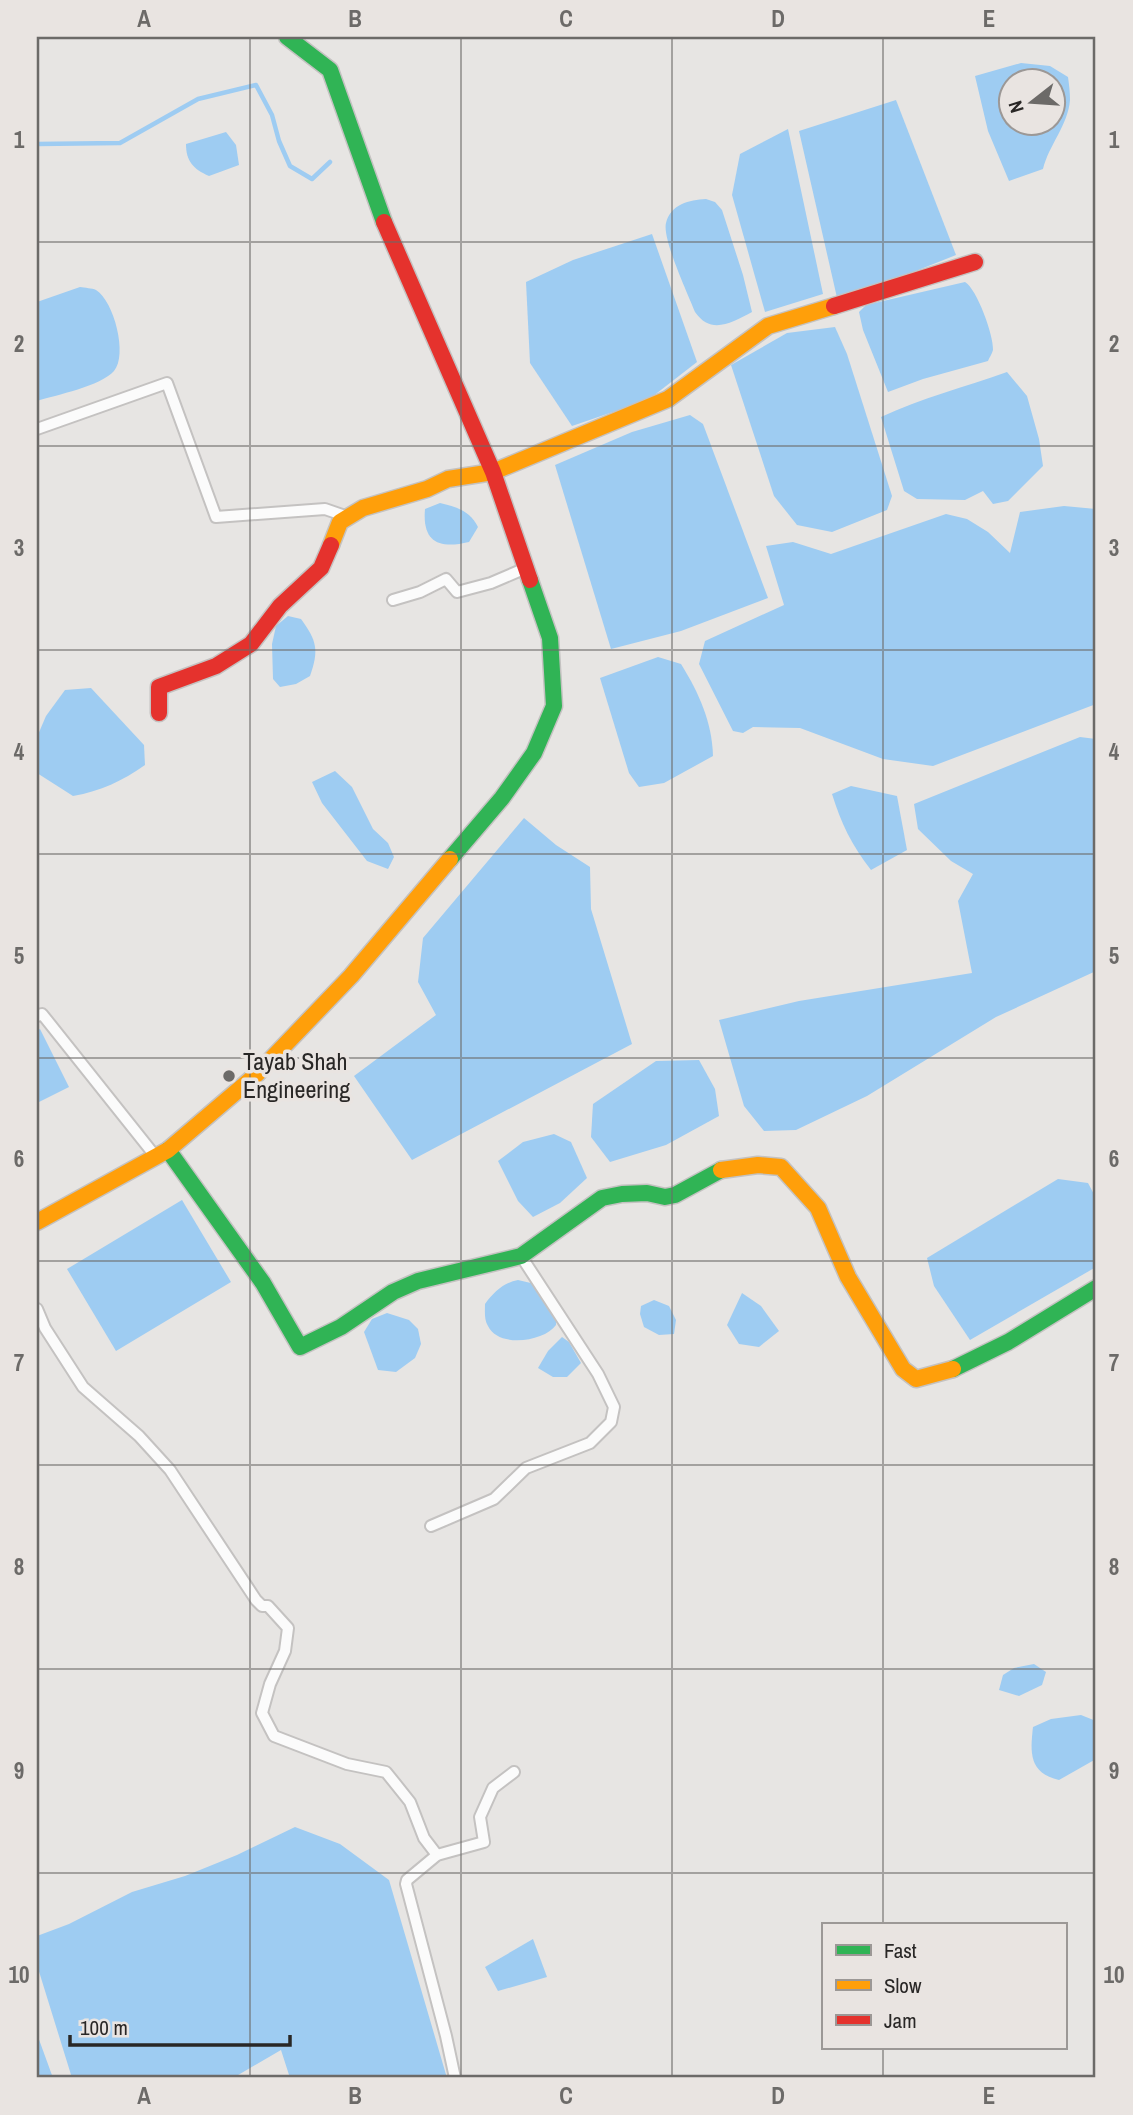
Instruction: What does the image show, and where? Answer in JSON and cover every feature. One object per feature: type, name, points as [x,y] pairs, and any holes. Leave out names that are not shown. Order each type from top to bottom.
[{"type":"street","points":[[37,1222],[162,1153],[257,1074],[351,976],[502,798],[534,753],[554,706],[550,638],[493,472],[382,217],[330,70],[287,37]]},
{"type":"street","points":[[159,713],[159,687],[216,666],[251,644],[280,606],[321,568],[340,522],[363,508],[427,489],[448,479],[493,472],[668,399],[768,326],[975,262]]},
{"type":"street","points":[[37,429],[167,383],[216,517],[325,509],[348,517]]},
{"type":"street","points":[[393,600],[420,592],[446,579],[457,592],[491,583],[526,568]]},
{"type":"street","points":[[37,1016],[41,1014],[162,1153],[263,1283],[300,1347],[341,1328],[393,1292],[418,1281],[521,1256],[602,1198],[647,1193],[665,1197],[675,1195],[721,1170],[769,1165],[781,1167],[818,1208],[848,1276],[903,1369],[916,1379],[931,1377],[982,1355],[1096,1288]]},
{"type":"street","points":[[431,1526],[494,1499],[526,1468],[590,1443],[611,1422],[614,1407],[598,1374],[521,1256]]},
{"type":"street","points":[[37,1308],[45,1328],[83,1387],[139,1436],[170,1470],[256,1601],[262,1606],[268,1606],[288,1628],[285,1651],[270,1684],[262,1713],[274,1736],[347,1764],[386,1772],[410,1802],[424,1838],[437,1855]]},
{"type":"street","points":[[455,2078],[407,1881],[437,1855],[484,1842],[480,1817],[493,1788],[514,1772]]},
{"type":"water","points":[[1021,63],[1050,66],[1010,66]]},
{"type":"water","points":[[996,70],[996,136],[1057,136],[1043,169],[1009,181],[988,131],[975,76]]},
{"type":"water","points":[[1066,76],[1070,97],[1066,116]]},
{"type":"water","points":[[896,100],[956,255],[838,302],[799,131]]},
{"type":"water","points":[[788,129],[823,294],[765,312],[732,195],[740,154]]},
{"type":"water","points":[[226,132],[236,145],[239,165],[209,176],[189,160],[186,144]]},
{"type":"water","points":[[706,199],[715,202],[722,210],[752,312],[722,325],[708,323],[695,312],[666,231],[668,217],[676,207],[693,200]]},
{"type":"water","points":[[652,234],[697,362],[648,400],[572,426],[530,363],[526,282],[573,260]]},
{"type":"water","points":[[965,282],[975,294],[988,324],[993,350],[988,361],[888,392],[863,330],[859,312],[866,305]]},
{"type":"water","points":[[80,287],[96,290],[108,305],[117,329],[120,353],[118,363],[114,371],[99,381],[37,401],[37,302]]},
{"type":"water","points":[[835,327],[847,354],[892,496],[887,510],[832,532],[797,525],[774,496],[731,365],[787,333]]},
{"type":"water","points":[[1007,372],[1027,396],[1039,439],[1043,466],[1008,501],[993,504],[983,491],[965,500],[917,499],[904,491],[881,417]]},
{"type":"water","points":[[690,415],[703,424],[768,598],[681,631],[611,649],[555,465],[632,432]]},
{"type":"water","points":[[440,503],[462,510],[475,522],[478,527],[469,542],[442,544],[430,536],[425,509]]},
{"type":"water","points":[[1064,506],[1096,509],[1096,704],[933,766],[883,759],[800,728],[753,727],[743,733],[733,731],[699,664],[705,641],[784,605],[766,546],[793,542],[831,554],[946,514],[967,519],[988,532],[1010,553],[1020,512]]},
{"type":"water","points":[[288,616],[301,619],[313,640],[315,659],[310,676],[296,684],[280,687],[273,679],[272,644],[276,626]]},
{"type":"water","points":[[658,657],[681,664],[688,675],[707,720],[713,756],[664,783],[639,787],[629,773],[600,678]]},
{"type":"water","points":[[91,688],[144,745],[145,765],[111,785],[73,796],[37,773],[37,737],[46,716],[65,690]]},
{"type":"water","points":[[1080,737],[1096,739],[1096,971],[996,1017],[867,1096],[796,1130],[764,1131],[744,1106],[719,1020],[799,1001],[972,973],[958,901],[973,874],[951,861],[918,829],[914,804]]},
{"type":"water","points":[[335,771],[352,787],[373,829],[388,843],[394,857],[388,869],[367,861],[322,803],[312,782]]},
{"type":"water","points":[[851,786],[897,796],[907,850],[871,870],[848,834],[832,794]]},
{"type":"water","points":[[524,818],[556,845],[590,867],[591,909],[632,1044],[412,1160],[354,1076],[436,1015],[418,982],[423,938]]},
{"type":"water","points":[[40,1029],[69,1087],[37,1103],[37,1031]]},
{"type":"water","points":[[699,1060],[715,1089],[719,1116],[666,1145],[610,1162],[591,1137],[593,1104],[656,1061]]},
{"type":"water","points":[[554,1134],[571,1142],[587,1178],[560,1203],[533,1217],[518,1201],[498,1161],[523,1142]]},
{"type":"water","points":[[1058,1179],[1088,1183],[1096,1198],[1096,1267],[970,1340],[934,1286],[927,1258]]},
{"type":"water","points":[[182,1200],[231,1282],[116,1351],[67,1269]]},
{"type":"water","points":[[518,1280],[535,1284],[556,1315],[556,1325],[550,1331],[532,1339],[501,1338],[493,1333],[487,1324],[485,1304],[499,1289]]},
{"type":"water","points":[[742,1293],[761,1306],[779,1331],[759,1347],[739,1344],[727,1325]]},
{"type":"water","points":[[654,1300],[669,1306],[676,1320],[674,1334],[659,1335],[644,1327],[640,1314],[641,1306]]},
{"type":"water","points":[[387,1313],[409,1320],[418,1329],[421,1344],[415,1358],[396,1372],[378,1370],[364,1332],[372,1319]]},
{"type":"water","points":[[562,1337],[569,1342],[581,1363],[567,1377],[553,1377],[538,1368],[548,1351]]},
{"type":"water","points":[[1034,1664],[1046,1672],[1042,1685],[1019,1696],[999,1690],[1003,1675],[1014,1668]]},
{"type":"water","points":[[1081,1715],[1096,1721],[1096,1759],[1059,1780],[1049,1777],[1034,1761],[1033,1727],[1051,1719]]},
{"type":"water","points":[[295,1827],[340,1844],[389,1880],[447,2078],[290,2078],[281,2050],[233,2078],[72,2078],[37,1965],[37,1936],[69,1924],[132,1892],[185,1876]]},
{"type":"water","points":[[533,1939],[547,1977],[498,1991],[485,1967]]},
{"type":"water","points":[[37,2034],[53,2078],[37,2078]]},
{"type":"waterway","points":[[37,144],[120,143],[198,99],[256,85],[272,115],[290,166],[312,179],[330,162]]},
{"type":"traffic: fast","points":[[287,37],[330,70],[384,222]]},
{"type":"traffic: fast","points":[[450,859],[502,798],[534,753],[554,706],[550,638],[530,580]]},
{"type":"traffic: fast","points":[[168,1150],[263,1283],[300,1347],[341,1327],[393,1292],[418,1281],[521,1256],[602,1198],[622,1194],[647,1193],[665,1197],[675,1195],[721,1170]]},
{"type":"traffic: fast","points":[[953,1369],[1008,1342],[1096,1288]]},
{"type":"traffic: slow","points":[[331,545],[340,522],[363,508],[427,489],[448,479],[493,472],[668,399],[768,326],[834,306]]},
{"type":"traffic: slow","points":[[37,1222],[168,1150],[257,1074],[351,976],[450,859]]},
{"type":"traffic: slow","points":[[721,1170],[758,1165],[781,1167],[818,1208],[848,1277],[903,1369],[916,1379],[953,1369]]},
{"type":"traffic: jam","points":[[384,222],[493,472],[530,580]]},
{"type":"traffic: jam","points":[[834,306],[975,262]]},
{"type":"traffic: jam","points":[[159,713],[159,687],[216,666],[251,644],[280,606],[321,568],[331,545]]},
{"type":"place","name":"Tayab Shah Engineering","points":[[229,1076]]}]
